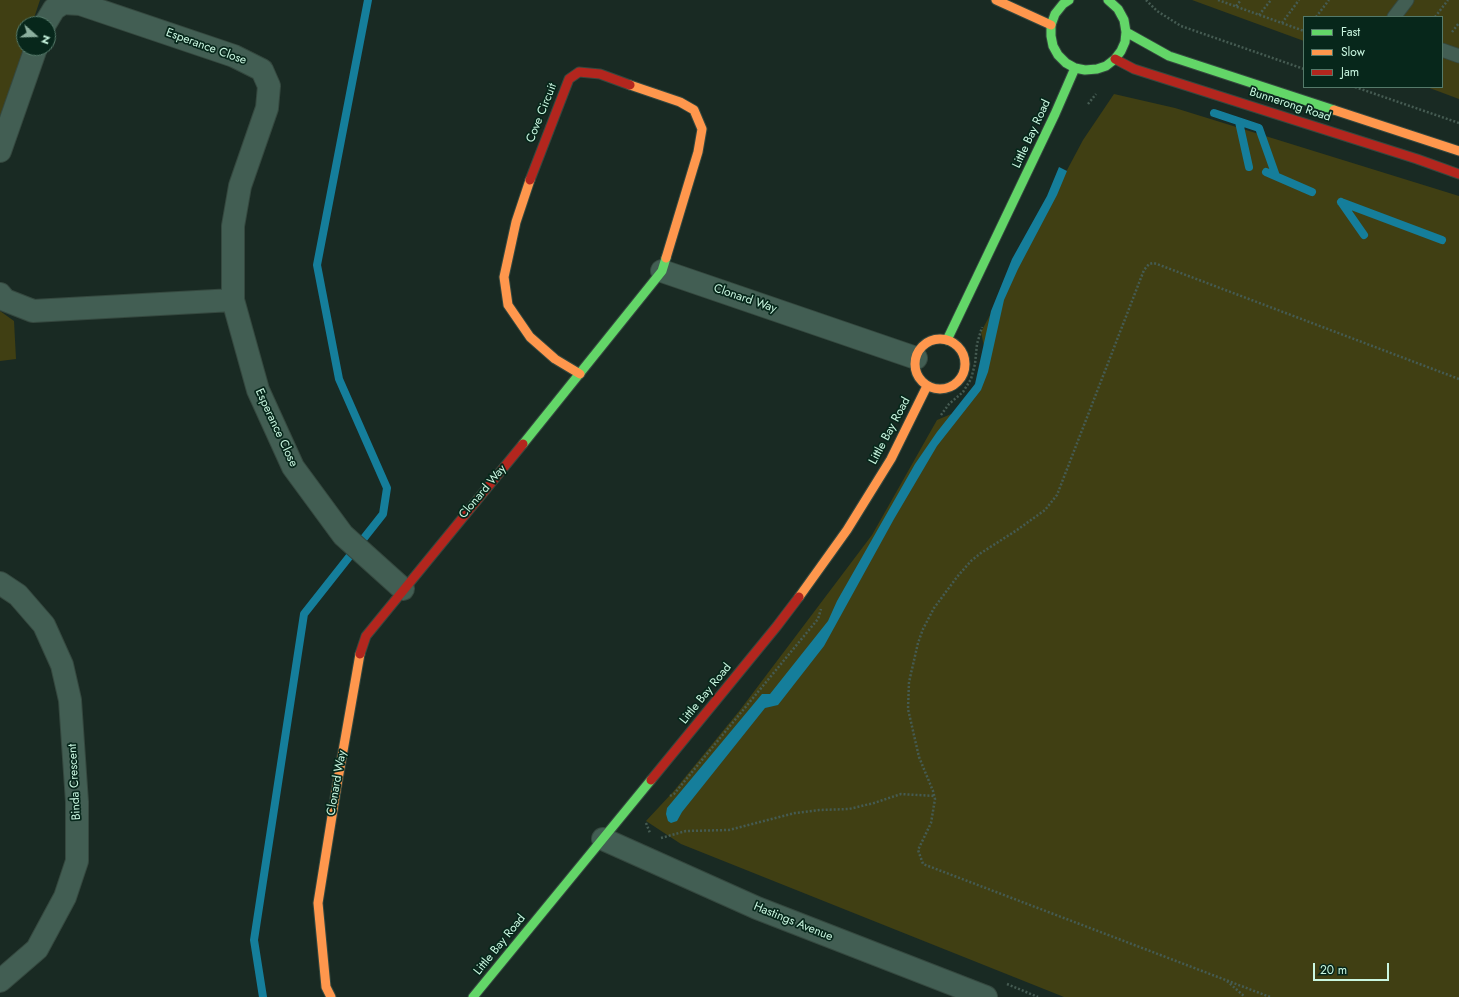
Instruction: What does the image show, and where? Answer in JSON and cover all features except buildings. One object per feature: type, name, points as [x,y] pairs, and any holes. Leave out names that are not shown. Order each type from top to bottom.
[{"type":"street","points":[[996,0],[1051,25]]},
{"type":"street","points":[[1069,0],[1063,4],[1055,14],[1051,25],[1050,36],[1058,55],[1066,63],[1075,68],[1086,70],[1106,66],[1115,59],[1125,42],[1126,32],[1124,20],[1118,9],[1108,0]]},
{"type":"street","name":"Esperance Close","points":[[50,16],[54,9],[64,3],[80,4],[234,56],[262,70],[269,86],[267,108],[240,186],[233,226],[233,300],[258,390],[293,467],[344,535],[403,589]]},
{"type":"street","name":"Bunnerong Road","points":[[1126,32],[1169,56],[1459,152]]},
{"type":"street","points":[[0,151],[33,56]]},
{"type":"street","name":"Bunnerong Road","points":[[1115,59],[1134,69],[1410,156],[1459,174]]},
{"type":"street","name":"Little Bay Road","points":[[947,340],[1055,114],[1075,68]]},
{"type":"street","name":"Cove Circuit","points":[[580,374],[554,358],[530,337],[508,305],[504,277],[516,222],[535,165],[568,79],[579,72],[600,74],[680,102],[694,110],[702,129],[698,152],[662,271]]},
{"type":"street","name":"Clonard Way","points":[[331,997],[326,987],[318,903],[336,785],[361,650],[366,636],[662,271],[916,358]]},
{"type":"street","points":[[0,294],[5,300],[33,311],[233,300]]},
{"type":"street","points":[[939,339],[947,340],[960,348],[964,355],[964,370],[956,384],[942,389],[934,388],[927,386],[921,380],[915,366],[916,358],[919,350],[925,344],[939,339]]},
{"type":"street","name":"Little Bay Road","points":[[473,997],[777,626],[821,568],[847,530],[891,459],[927,386]]},
{"type":"street","name":"Binda Crescent","points":[[0,582],[18,595],[44,625],[62,665],[70,700],[77,802],[77,861],[65,897],[37,949],[0,981]]},
{"type":"street","name":"Hastings Avenue","points":[[603,839],[757,908],[994,990]]},
{"type":"lane","points":[[1395,16],[1407,0]]},
{"type":"lane","points":[[1443,50],[1459,56]]},
{"type":"path","points":[[1146,0],[1157,11],[1181,26],[1303,69]]},
{"type":"path","points":[[1218,0],[1303,31]]},
{"type":"path","points":[[1236,6],[1241,0]]},
{"type":"path","points":[[1260,15],[1271,0]]},
{"type":"path","points":[[1282,23],[1299,0]]},
{"type":"path","points":[[1317,16],[1329,0]]},
{"type":"path","points":[[1436,16],[1448,0]]},
{"type":"path","points":[[1450,35],[1459,23]]},
{"type":"path","points":[[1358,88],[1459,123]]},
{"type":"path","points":[[1083,110],[1101,89]]},
{"type":"path","points":[[1270,997],[923,864],[918,850],[931,823],[934,809],[934,796],[919,757],[908,709],[910,676],[918,643],[923,629],[934,608],[949,587],[971,561],[981,552],[1045,510],[1057,495],[1146,266],[1153,263],[1157,264],[1459,379]]},
{"type":"path","points":[[940,417],[949,404],[963,392],[971,380],[975,364],[976,344],[983,323]]},
{"type":"path","points":[[668,796],[674,794],[818,619],[822,607]]},
{"type":"path","points":[[645,819],[649,832],[654,838],[686,831],[729,830],[795,813],[819,810],[849,809],[901,794],[934,796]]},
{"type":"path","points":[[1226,980],[1245,997]]},
{"type":"path","points":[[994,990],[1038,997]]},
{"type":"shaded area","points":[[0,0],[40,0],[35,16],[16,16],[16,56],[21,56],[0,121]]},
{"type":"shaded area","points":[[1192,0],[1459,0],[1459,99],[1430,88],[1443,88],[1443,16],[1303,16],[1303,41]]},
{"type":"shaded area","points":[[1114,94],[1175,108],[1459,196],[1459,997],[1064,997],[681,844],[646,821],[673,792],[740,710],[872,535],[937,420],[963,409],[988,366],[981,332],[1083,140]]},
{"type":"shaded area","points":[[0,311],[14,321],[16,359],[0,361]]},
{"type":"water","points":[[1059,167],[1067,171],[1057,195],[1018,269],[1004,300],[988,372],[981,390],[937,446],[894,519],[824,646],[778,705],[765,708],[682,812],[677,821],[671,823],[668,821],[666,814],[667,808],[762,694],[770,694],[828,621],[837,601],[915,464],[937,432],[975,384],[991,311],[1012,259],[1047,196]]},
{"type":"waterway","points":[[263,997],[254,940],[304,614],[383,514],[387,488],[339,379],[317,265],[368,0]]},
{"type":"waterway","points":[[1214,113],[1259,128],[1276,176]]},
{"type":"waterway","points":[[1239,122],[1249,167]]},
{"type":"waterway","points":[[1266,172],[1312,192]]},
{"type":"waterway","points":[[1341,202],[1442,240]]},
{"type":"waterway","points":[[1341,202],[1364,235]]},
{"type":"traffic: fast","points":[[1069,0],[1063,4],[1055,14],[1051,25],[1053,46],[1058,55],[1066,63],[1075,68],[1085,70],[1097,69],[1106,66],[1115,59],[1125,42],[1126,32],[1124,20],[1118,9],[1108,0]]},
{"type":"traffic: fast","points":[[1126,32],[1169,56],[1334,110]]},
{"type":"traffic: fast","points":[[947,340],[1055,114],[1075,68]]},
{"type":"traffic: fast","points":[[523,444],[662,271],[666,258]]},
{"type":"traffic: fast","points":[[473,997],[651,780]]},
{"type":"traffic: slow","points":[[996,0],[1051,25]]},
{"type":"traffic: slow","points":[[630,85],[680,102],[694,110],[702,129],[698,152],[666,258]]},
{"type":"traffic: slow","points":[[1334,110],[1459,151]]},
{"type":"traffic: slow","points":[[530,180],[516,222],[504,277],[508,305],[530,337],[555,359],[580,374]]},
{"type":"traffic: slow","points":[[940,339],[950,341],[958,346],[963,354],[965,364],[963,374],[958,382],[950,387],[940,389],[930,387],[922,382],[917,374],[915,364],[917,354],[922,346],[930,341],[940,339]]},
{"type":"traffic: slow","points":[[799,597],[847,530],[891,459],[927,386]]},
{"type":"traffic: slow","points":[[331,997],[326,987],[318,903],[360,654]]},
{"type":"traffic: jam","points":[[1115,59],[1134,69],[1417,159],[1459,174]]},
{"type":"traffic: jam","points":[[530,180],[569,79],[579,72],[600,74],[630,85]]},
{"type":"traffic: jam","points":[[360,654],[366,636],[523,444]]},
{"type":"traffic: jam","points":[[651,780],[799,597]]}]
